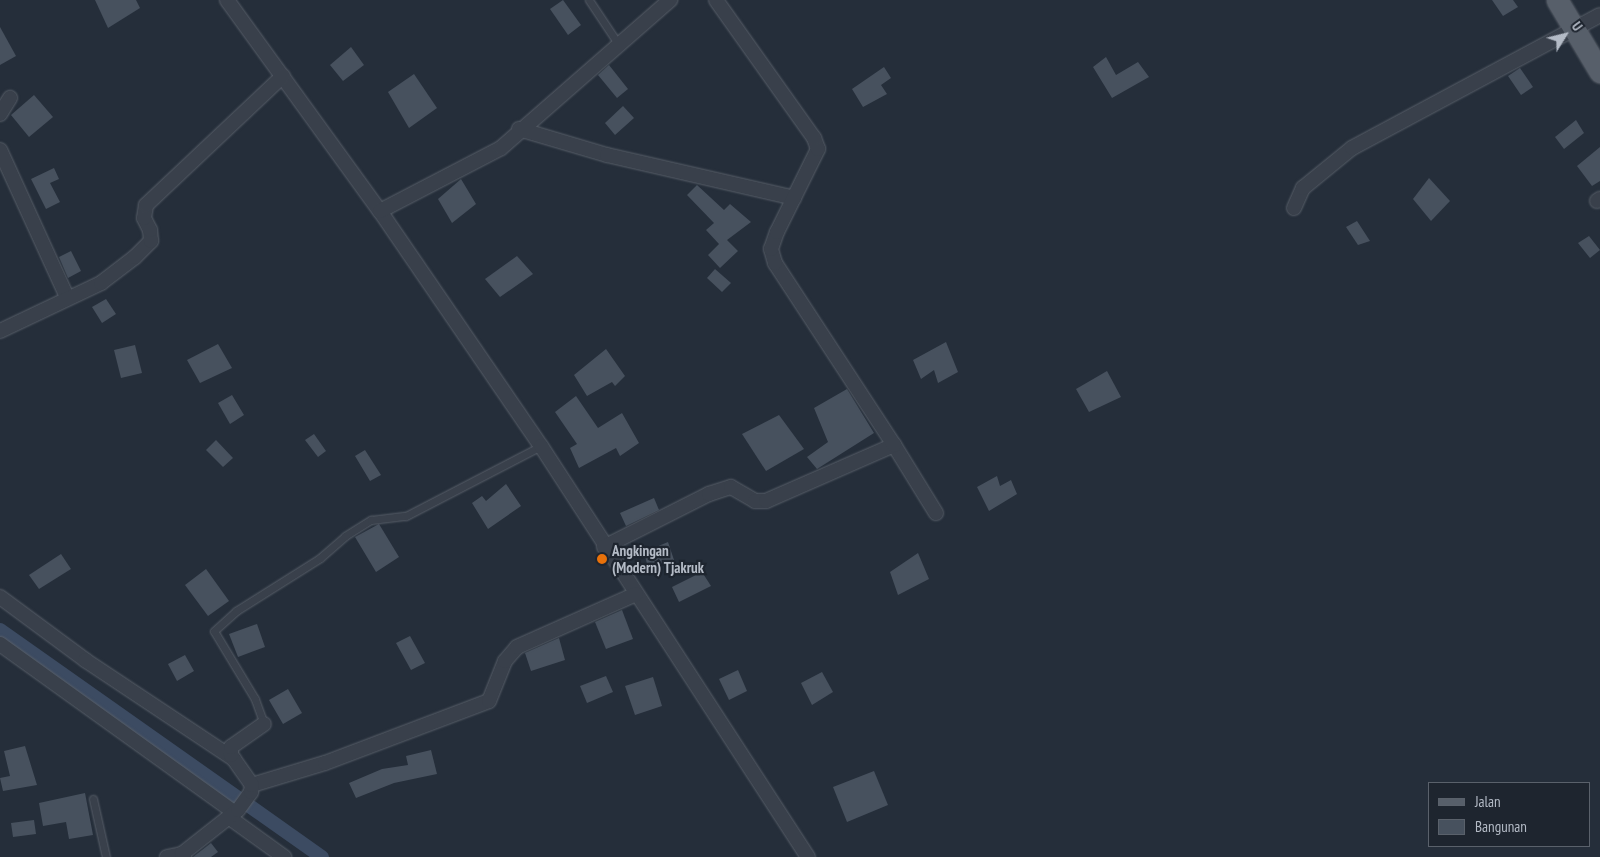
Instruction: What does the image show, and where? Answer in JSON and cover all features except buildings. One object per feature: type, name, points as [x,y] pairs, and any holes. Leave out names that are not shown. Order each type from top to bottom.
[{"type":"main road","points":[[1557,0],[1600,72]]},
{"type":"street","points":[[227,0],[380,211],[541,446],[604,547],[808,857]]},
{"type":"street","points":[[380,211],[501,148],[519,130],[620,46],[670,0]]},
{"type":"street","points":[[716,0],[814,138],[818,149],[771,249],[775,263],[894,445],[936,513]]},
{"type":"street","points":[[1294,208],[1303,188],[1352,148],[1576,31],[1600,15]]},
{"type":"street","points":[[0,331],[101,283],[135,257],[150,241],[144,218],[146,205],[283,76]]},
{"type":"street","points":[[0,114],[10,98]]},
{"type":"street","points":[[519,130],[606,155],[794,198]]},
{"type":"street","points":[[0,150],[67,298]]},
{"type":"street","points":[[604,547],[709,494],[731,487],[755,501],[766,500],[894,445]]},
{"type":"street","points":[[167,857],[183,856],[234,814],[251,788],[325,763],[489,701],[505,661],[517,647],[636,594]]},
{"type":"street","points":[[0,597],[85,660],[234,759]]},
{"type":"street","points":[[0,644],[234,814],[284,857]]},
{"type":"street","points":[[251,788],[230,751],[234,742],[264,724]]},
{"type":"lane","points":[[588,0],[620,46]]},
{"type":"lane","points":[[264,724],[255,699],[214,631],[236,611],[320,558],[345,536],[371,520],[406,516],[541,446]]},
{"type":"lane","points":[[93,799],[106,857]]},
{"type":"waterway","points":[[0,630],[322,857]]},
{"type":"place","name":"Angkingan (Modern) Tjakruk","points":[[602,559]]}]
